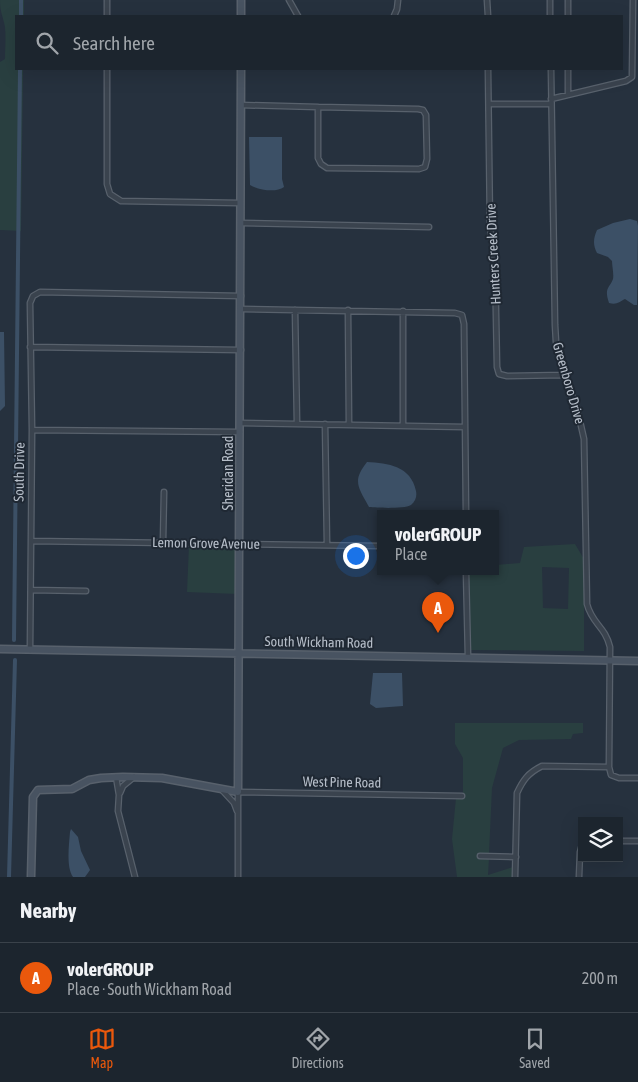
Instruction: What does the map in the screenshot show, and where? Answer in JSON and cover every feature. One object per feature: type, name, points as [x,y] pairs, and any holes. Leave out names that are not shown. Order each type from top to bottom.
[{"type":"street","points":[[107,0],[107,15]]},
{"type":"street","points":[[241,0],[241,15]]},
{"type":"street","points":[[289,0],[297,15]]},
{"type":"street","points":[[394,15],[398,0]]},
{"type":"street","points":[[487,0],[488,15]]},
{"type":"street","points":[[550,0],[550,15]]},
{"type":"street","points":[[568,0],[568,15]]},
{"type":"street","points":[[489,104],[551,101],[626,81],[632,77],[633,0]]},
{"type":"street","points":[[107,70],[107,184],[110,194],[121,201],[240,203]]},
{"type":"street","name":"Sheridan Road","points":[[238,877],[241,70]]},
{"type":"street","name":"Hunters Creek Drive","points":[[488,70],[490,228],[495,262],[497,367],[499,374],[507,376],[564,375]]},
{"type":"street","name":"Greenboro Drive","points":[[551,70],[556,342],[564,375],[577,408],[584,439],[587,604],[592,619],[603,628],[608,636],[610,647],[609,766]]},
{"type":"street","points":[[568,70],[568,95]]},
{"type":"street","points":[[241,106],[318,107],[418,109],[423,110],[426,115],[427,159],[425,167],[419,169],[327,168],[321,164],[318,158],[318,107]]},
{"type":"street","points":[[241,223],[429,227]]},
{"type":"street","name":"South Drive","points":[[30,650],[32,430],[30,303],[33,296],[40,292],[241,296]]},
{"type":"street","points":[[241,309],[348,310],[462,315],[464,324],[466,510]]},
{"type":"street","points":[[295,310],[297,424]]},
{"type":"street","points":[[348,310],[349,425]]},
{"type":"street","points":[[403,312],[403,426]]},
{"type":"street","points":[[30,346],[241,350]]},
{"type":"street","points":[[240,423],[465,427]]},
{"type":"street","points":[[325,424],[327,544]]},
{"type":"street","points":[[32,430],[240,432]]},
{"type":"street","points":[[163,542],[164,492]]},
{"type":"street","name":"Lemon Grove Avenue","points":[[32,541],[377,546]]},
{"type":"street","points":[[466,575],[468,657]]},
{"type":"street","points":[[31,590],[86,591]]},
{"type":"street","name":"South Wickham Road","points":[[0,649],[638,661]]},
{"type":"street","points":[[515,877],[517,793],[522,780],[532,771],[542,766],[552,765],[609,766],[611,775],[619,778],[638,778]]},
{"type":"street","points":[[116,777],[119,795],[118,812],[135,877]]},
{"type":"street","name":"West Pine Road","points":[[32,877],[33,798],[36,792],[43,789],[72,789],[89,780],[116,777],[162,778],[238,792],[462,796]]},
{"type":"street","points":[[119,795],[123,786],[134,777]]},
{"type":"street","points":[[222,790],[234,804],[238,813]]},
{"type":"street","points":[[623,841],[638,841]]},
{"type":"street","points":[[480,856],[516,857]]},
{"type":"street","points":[[579,877],[580,862]]},
{"type":"green space","points":[[0,0],[24,0],[24,15],[15,15],[15,70],[23,70],[21,231],[0,230],[0,62],[5,59],[5,27]]},
{"type":"green space","points":[[575,544],[584,559],[584,651],[468,650],[468,575],[499,575],[499,565],[520,563],[524,547]],"holes":[[[542,567],[569,568],[568,609],[543,608]]]},
{"type":"green space","points":[[189,545],[234,545],[237,547],[237,594],[187,592]]},
{"type":"green space","points":[[455,723],[583,723],[583,733],[573,734],[571,739],[519,740],[503,748],[492,788],[489,854],[478,854],[478,857],[489,858],[488,875],[513,867],[513,877],[457,877],[452,839],[456,798],[465,798],[465,795],[463,794],[463,758],[455,744]]},
{"type":"water","points":[[249,137],[282,137],[282,179],[284,187],[281,189],[267,190],[250,185]]},
{"type":"water","points":[[630,219],[637,221],[638,226],[637,305],[625,299],[616,303],[609,303],[607,291],[613,279],[612,261],[608,257],[597,253],[594,245],[595,236],[597,230],[613,223]]},
{"type":"water","points":[[0,332],[4,332],[5,406],[0,411]]},
{"type":"water","points":[[367,462],[383,463],[404,471],[409,476],[416,491],[416,498],[413,503],[397,508],[369,507],[358,484],[359,474]]},
{"type":"water","points":[[373,673],[402,673],[403,706],[376,708],[370,704]]},
{"type":"water","points":[[71,829],[78,837],[81,851],[90,870],[85,877],[73,877],[69,868],[68,856]]},
{"type":"waterway","points":[[21,0],[21,15]]},
{"type":"waterway","points":[[14,640],[20,70]]},
{"type":"waterway","points":[[9,877],[15,660]]},
{"type":"place","name":"volerGROUP","points":[[438,633]]}]
